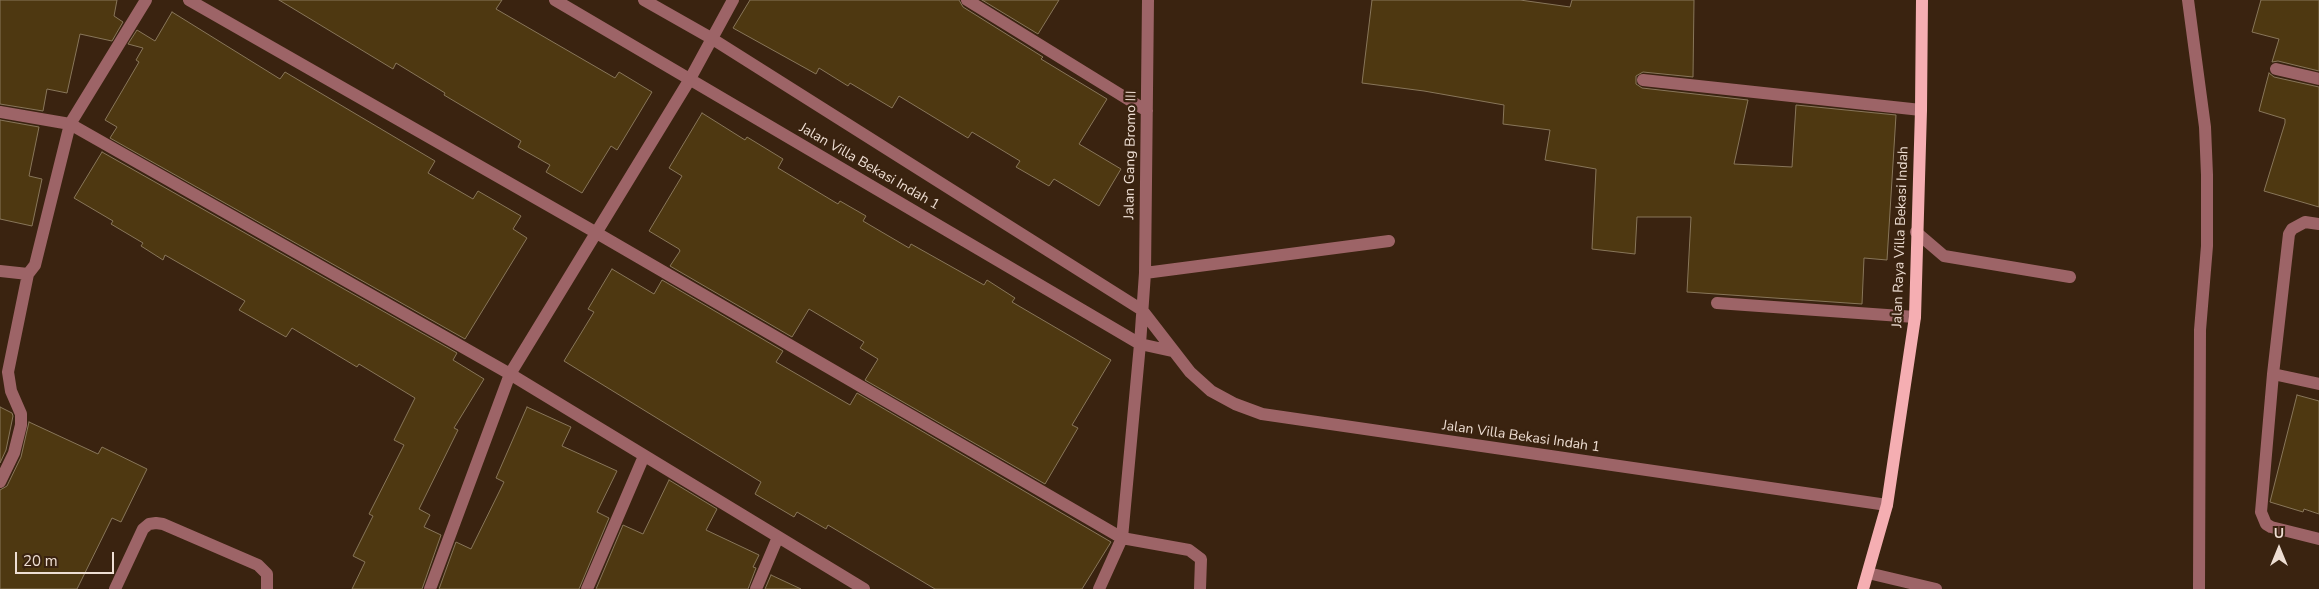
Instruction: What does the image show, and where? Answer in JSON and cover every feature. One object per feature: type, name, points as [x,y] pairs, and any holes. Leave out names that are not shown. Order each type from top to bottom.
[{"type":"main road","name":"Jalan Raya Villa Bekasi Indah","points":[[1862,589],[1887,505],[1914,317],[1921,110],[1922,0]]},
{"type":"street","points":[[0,482],[14,453],[21,425],[21,414],[9,383],[8,372],[28,274],[35,265],[70,124],[146,0]]},
{"type":"street","points":[[189,0],[596,232],[1122,538],[1189,550],[1201,559],[1200,589]]},
{"type":"street","name":"Jalan Villa Bekasi Indah 1","points":[[555,0],[1140,344],[1172,350]]},
{"type":"street","name":"Jalan Villa Bekasi Indah 1","points":[[644,0],[711,38],[1142,310],[1190,372],[1211,391],[1235,404],[1262,414],[1887,505]]},
{"type":"street","points":[[430,589],[510,374],[690,79],[733,0]]},
{"type":"street","points":[[967,0],[1147,111]]},
{"type":"street","name":"Jalan Gang Bromo III","points":[[1099,589],[1122,538],[1140,344],[1145,273],[1148,0]]},
{"type":"street","points":[[2188,0],[2205,127],[2207,174],[2207,246],[2200,330],[2199,589]]},
{"type":"street","points":[[2276,69],[2319,79]]},
{"type":"street","points":[[1644,80],[1921,110]]},
{"type":"street","points":[[0,112],[70,124],[510,374],[864,589]]},
{"type":"street","points":[[2319,224],[2305,222],[2292,229],[2289,234],[2273,374],[2262,518],[2266,524],[2276,529],[2319,538]]},
{"type":"street","points":[[1916,232],[1944,256],[2070,278]]},
{"type":"street","points":[[1145,273],[1389,241]]},
{"type":"street","points":[[0,271],[28,274]]},
{"type":"street","points":[[1717,303],[1914,317]]},
{"type":"street","points":[[2273,374],[2319,384]]},
{"type":"street","points":[[587,589],[644,456]]},
{"type":"street","points":[[115,589],[143,529],[149,524],[156,523],[163,524],[258,565],[267,574],[267,589]]},
{"type":"street","points":[[756,589],[778,537]]},
{"type":"street","points":[[1868,573],[1936,589]]},
{"type":"building","points":[[0,0],[117,0],[114,16],[123,22],[112,41],[80,34],[67,93],[47,89],[43,111],[0,104]]},
{"type":"building","points":[[279,0],[502,0],[496,9],[615,78],[619,72],[652,92],[617,150],[611,146],[582,193],[546,172],[550,165],[518,147],[521,141],[444,95],[445,93],[396,63],[393,69]]},
{"type":"building","points":[[750,0],[959,0],[963,7],[1043,57],[1041,59],[1107,99],[1079,144],[1121,169],[1099,206],[1054,179],[1049,186],[1016,167],[1020,161],[972,132],[968,138],[899,96],[892,108],[850,83],[848,86],[819,68],[816,74],[733,28]]},
{"type":"building","points":[[982,0],[1059,0],[1038,34]]},
{"type":"building","points":[[1372,0],[1520,0],[1570,7],[1572,0],[1694,0],[1693,77],[1643,72],[1636,76],[1636,84],[1642,88],[1748,100],[1734,164],[1792,167],[1796,105],[1896,115],[1887,260],[1864,258],[1862,304],[1687,292],[1691,217],[1637,217],[1635,254],[1592,249],[1596,169],[1545,160],[1550,130],[1503,124],[1504,105],[1424,91],[1362,83]]},
{"type":"building","points":[[2261,0],[2319,0],[2319,71],[2278,61],[2272,62],[2279,39],[2252,32]]},
{"type":"building","points":[[172,12],[280,79],[285,72],[435,161],[428,173],[473,199],[478,191],[521,216],[513,229],[527,238],[465,339],[110,138],[117,127],[105,120],[139,62],[136,60],[143,48],[128,44],[137,30],[155,41]]},
{"type":"building","points":[[2269,73],[2274,77],[2319,87],[2319,207],[2264,191],[2285,123],[2285,119],[2259,111]]},
{"type":"building","points":[[702,113],[745,140],[747,137],[783,159],[778,168],[838,204],[840,201],[866,216],[863,221],[909,248],[911,244],[984,285],[987,280],[1015,298],[1012,302],[1111,360],[1072,425],[1078,428],[1045,484],[865,380],[878,359],[860,348],[864,342],[809,309],[792,337],[670,266],[680,251],[679,249],[649,231],[682,176],[669,168]]},
{"type":"building","points":[[0,120],[39,127],[29,176],[42,179],[32,226],[0,219]]},
{"type":"building","points":[[102,152],[457,353],[453,360],[484,379],[454,428],[458,430],[419,509],[430,515],[424,527],[441,535],[422,589],[352,589],[365,562],[353,556],[373,516],[369,514],[404,445],[394,440],[415,398],[359,364],[357,367],[292,328],[286,337],[239,310],[245,301],[165,255],[163,260],[141,246],[143,243],[111,224],[113,221],[74,198]]},
{"type":"building","points":[[612,269],[654,294],[662,280],[783,351],[776,362],[850,405],[857,393],[1111,542],[1082,589],[935,589],[828,525],[826,529],[797,512],[794,517],[755,494],[761,482],[564,361],[594,312],[588,309]]},
{"type":"building","points":[[2297,395],[2319,401],[2319,514],[2304,509],[2303,512],[2270,502]]},
{"type":"building","points":[[0,407],[12,413],[13,416],[6,450],[0,463]]},
{"type":"building","points":[[527,407],[571,427],[562,446],[617,471],[597,512],[609,518],[579,589],[439,589],[456,542],[471,549],[504,482],[496,478]]},
{"type":"building","points":[[29,422],[98,454],[102,447],[147,469],[121,522],[112,518],[77,589],[0,589],[0,490],[7,486],[21,457]]},
{"type":"building","points":[[669,480],[717,509],[706,530],[759,555],[753,567],[756,568],[748,589],[596,589],[623,525],[643,534]]},
{"type":"building","points":[[771,575],[801,589],[765,589]]}]
